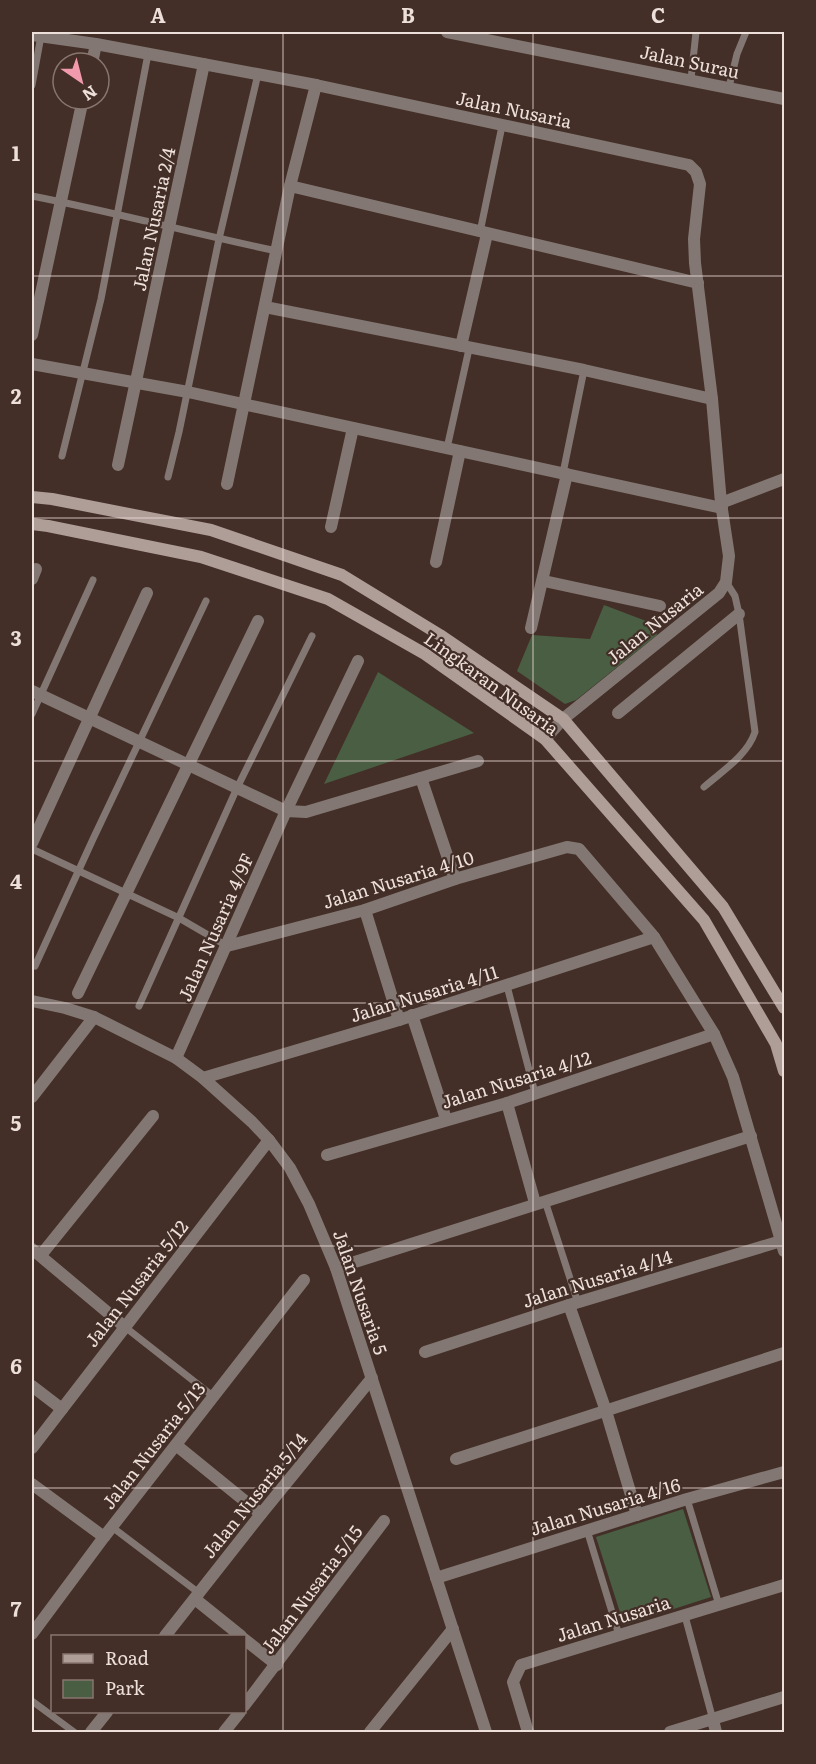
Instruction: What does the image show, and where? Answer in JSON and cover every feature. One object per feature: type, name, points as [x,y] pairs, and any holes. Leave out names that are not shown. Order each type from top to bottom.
[{"type":"main road","name":"Lingkaran Nusaria","points":[[32,497],[211,530],[342,575],[440,635],[563,719],[723,907],[784,1008]]},
{"type":"main road","name":"Lingkaran Nusaria","points":[[32,524],[201,557],[328,600],[425,654],[545,739],[704,921],[776,1044],[784,1071]]},
{"type":"street","name":"Jalan Surau","points":[[447,32],[784,99]]},
{"type":"street","name":"Jalan Nusaria","points":[[36,35],[316,85],[689,165],[696,172],[700,184],[694,239],[729,556],[726,582],[719,593],[563,719],[545,739]]},
{"type":"street","points":[[95,51],[96,44]]},
{"type":"street","name":"Jalan Nusaria 2/4","points":[[118,465],[204,64]]},
{"type":"street","points":[[227,484],[290,186],[316,85]]},
{"type":"street","points":[[32,335],[80,111]]},
{"type":"street","points":[[290,186],[698,283]]},
{"type":"street","points":[[465,347],[483,233]]},
{"type":"street","points":[[265,307],[584,370],[712,399]]},
{"type":"street","points":[[32,364],[188,392],[565,474],[722,505],[784,479]]},
{"type":"street","points":[[331,527],[353,428]]},
{"type":"street","points":[[435,562],[454,450]]},
{"type":"street","points":[[531,628],[544,581],[565,474]]},
{"type":"street","points":[[544,581],[660,606]]},
{"type":"street","points":[[32,843],[147,593]]},
{"type":"street","points":[[618,712],[739,614]]},
{"type":"street","points":[[78,993],[258,621]]},
{"type":"street","name":"Jalan Nusaria 4/9F","points":[[176,1058],[286,811],[358,661]]},
{"type":"street","points":[[36,694],[286,811],[306,812],[478,760]]},
{"type":"street","points":[[421,778],[455,879]]},
{"type":"street","name":"Jalan Nusaria 4/10","points":[[227,946],[365,910],[455,879],[567,847],[579,849],[654,937]]},
{"type":"street","points":[[365,910],[399,1020]]},
{"type":"street","points":[[654,937],[714,1034],[733,1077],[783,1246]]},
{"type":"street","name":"Jalan Nusaria 4/11","points":[[203,1078],[399,1020],[654,937]]},
{"type":"street","name":"Jalan Nusaria 5","points":[[32,1001],[94,1017],[176,1058],[203,1078],[252,1122],[269,1140],[295,1177],[336,1268],[486,1732]]},
{"type":"street","points":[[412,1015],[446,1119]]},
{"type":"street","points":[[32,1097],[94,1017]]},
{"type":"street","name":"Jalan Nusaria 4/12","points":[[327,1155],[507,1103],[714,1034]]},
{"type":"street","points":[[507,1103],[540,1202]]},
{"type":"street","points":[[125,1327],[36,1252],[153,1116]]},
{"type":"street","points":[[336,1268],[751,1137]]},
{"type":"street","name":"Jalan Nusaria 5/12","points":[[32,1448],[269,1140]]},
{"type":"street","name":"Jalan Nusaria 4/14","points":[[425,1352],[573,1304],[783,1246]]},
{"type":"street","name":"Jalan Nusaria 5/13","points":[[32,1634],[108,1532],[304,1280]]},
{"type":"street","points":[[573,1304],[637,1515]]},
{"type":"street","points":[[456,1459],[784,1353]]},
{"type":"street","name":"Jalan Nusaria 5/14","points":[[166,1635],[372,1378]]},
{"type":"street","points":[[32,1386],[62,1409]]},
{"type":"street","points":[[176,1445],[261,1514]]},
{"type":"street","name":"Jalan Nusaria 4/16","points":[[436,1578],[687,1499],[784,1472]]},
{"type":"street","points":[[32,1484],[108,1532]]},
{"type":"street","name":"Jalan Nusaria 5/15","points":[[246,1704],[384,1521]]},
{"type":"street","name":"Jalan Nusaria","points":[[528,1732],[513,1682],[521,1665],[784,1585]]},
{"type":"street","points":[[197,1596],[240,1635]]},
{"type":"street","points":[[370,1732],[453,1629]]},
{"type":"street","points":[[246,1640],[277,1665]]},
{"type":"street","points":[[670,1732],[714,1726],[784,1697]]},
{"type":"street","points":[[91,1732],[106,1713]]},
{"type":"street","points":[[224,1732],[239,1713]]},
{"type":"lane","points":[[691,79],[696,32]]},
{"type":"lane","points":[[729,87],[737,54],[746,32]]},
{"type":"lane","points":[[32,85],[36,35]]},
{"type":"lane","points":[[62,456],[119,214],[148,54]]},
{"type":"lane","points":[[168,477],[219,239],[258,74]]},
{"type":"lane","points":[[483,233],[502,126]]},
{"type":"lane","points":[[32,196],[277,251]]},
{"type":"lane","points":[[454,450],[465,347]]},
{"type":"lane","points":[[565,474],[584,370]]},
{"type":"lane","points":[[32,714],[36,694],[93,580]]},
{"type":"lane","points":[[704,787],[744,752],[755,732],[739,614],[735,596],[726,582]]},
{"type":"lane","points":[[35,966],[206,601]]},
{"type":"lane","points":[[139,1006],[237,788],[312,636]]},
{"type":"lane","points":[[32,849],[179,918],[227,946]]},
{"type":"lane","points":[[507,986],[535,1093]]},
{"type":"lane","points":[[540,1202],[573,1304]]},
{"type":"lane","points":[[125,1327],[214,1396]]},
{"type":"lane","points":[[687,1499],[719,1605]]},
{"type":"lane","points":[[587,1530],[619,1635]]},
{"type":"lane","points":[[108,1532],[197,1596]]},
{"type":"lane","points":[[685,1616],[714,1726]]},
{"type":"lane","points":[[32,1701],[74,1732]]},
{"type":"green space","points":[[604,605],[654,624],[657,635],[576,700],[565,704],[517,671],[532,635],[590,639]]},
{"type":"green space","points":[[378,672],[474,733],[324,784]]},
{"type":"green space","points":[[683,1509],[711,1597],[624,1625],[596,1537]]}]
